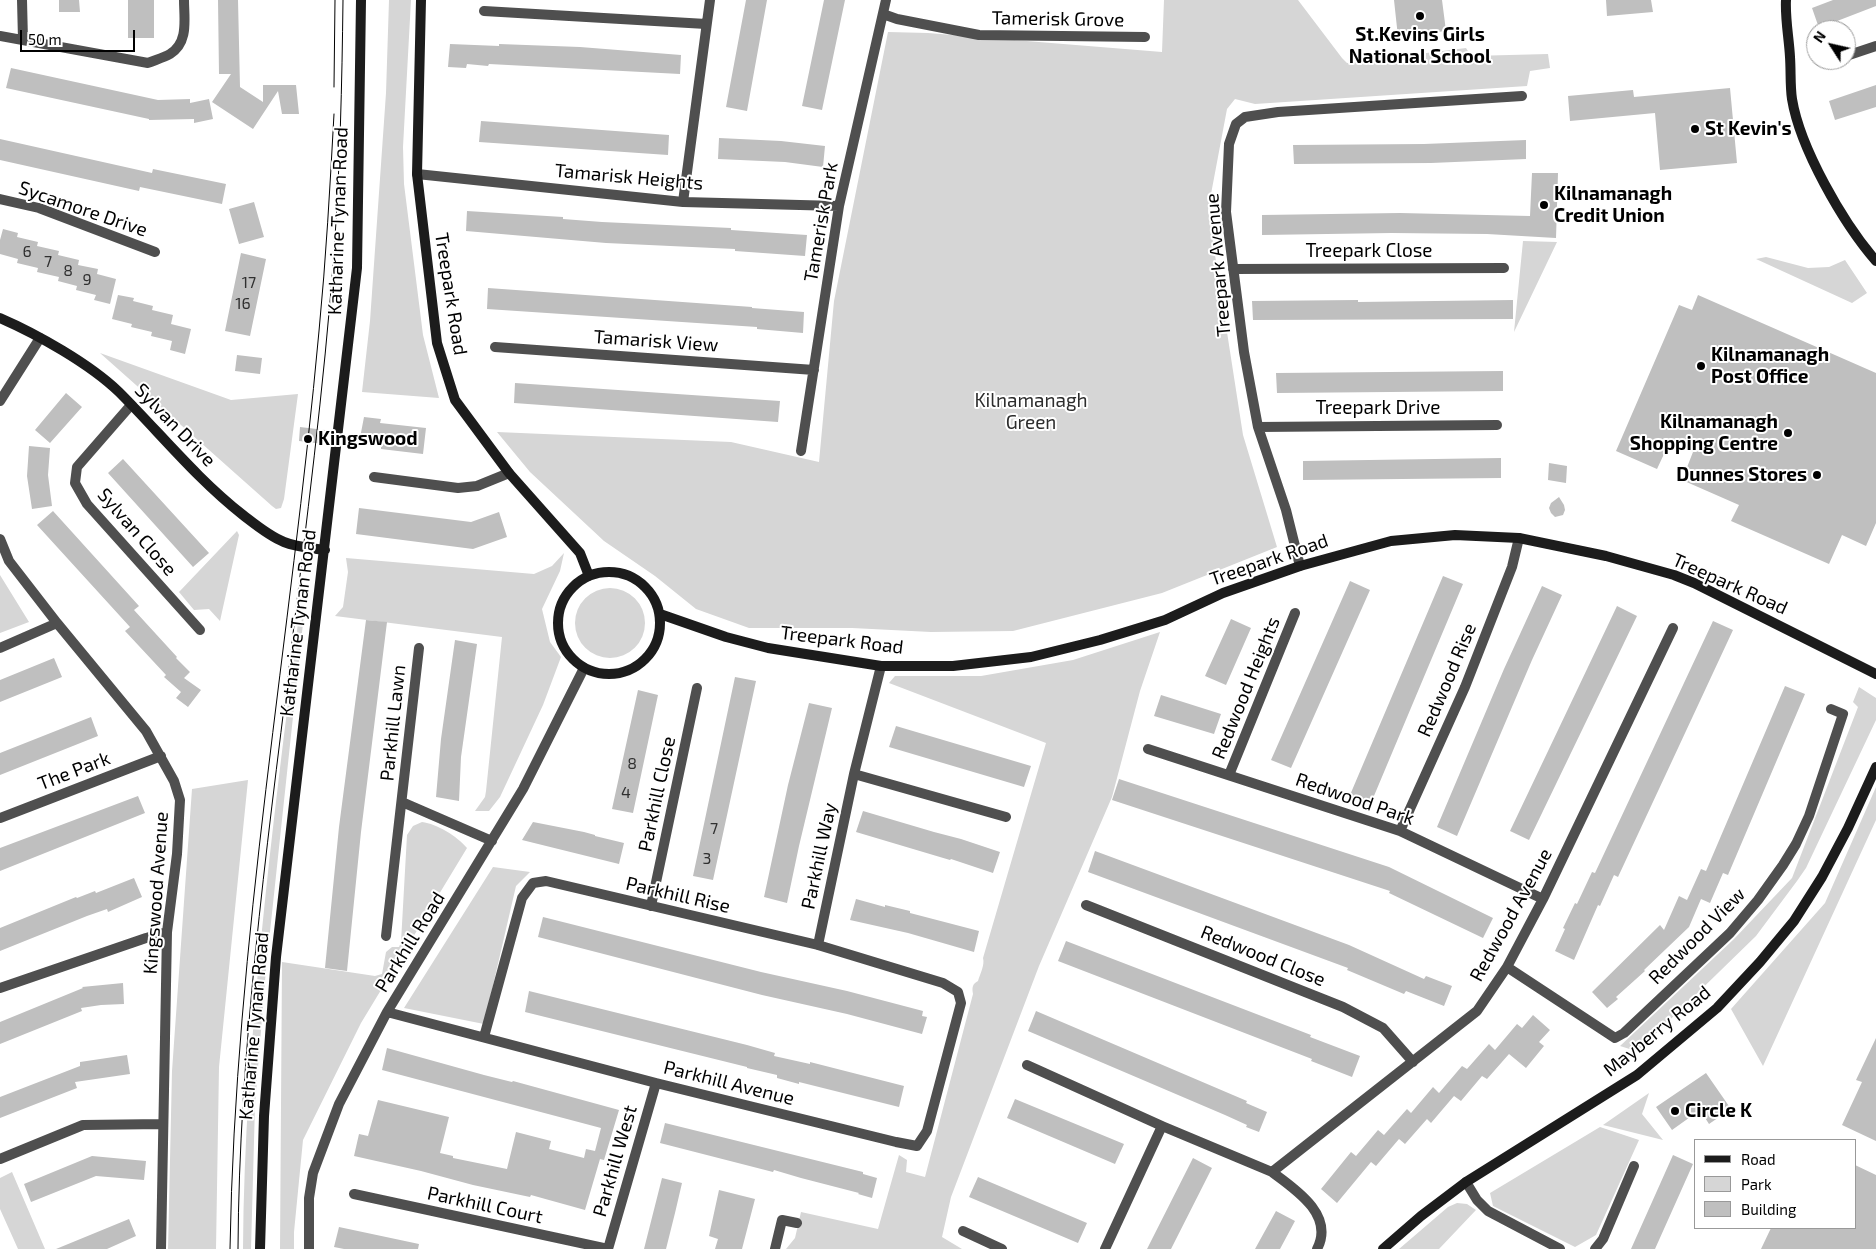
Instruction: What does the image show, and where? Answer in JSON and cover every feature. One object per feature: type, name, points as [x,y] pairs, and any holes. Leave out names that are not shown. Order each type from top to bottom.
[{"type":"street","points":[[22,0],[23,40]]},
{"type":"street","points":[[0,36],[148,63],[170,54],[179,46],[185,34],[184,0]]},
{"type":"street","name":"Katharine Tynan Road","points":[[260,1249],[265,1098],[276,957],[357,268],[361,0]]},
{"type":"street","name":"Treepark Road","points":[[421,0],[417,174],[437,343],[454,400],[509,473],[580,553],[589,576]]},
{"type":"street","points":[[683,202],[710,0]]},
{"type":"street","name":"Tamerisk Park","points":[[801,451],[839,206],[886,0]]},
{"type":"street","points":[[1786,0],[1785,18],[1790,55],[1792,100],[1807,149],[1860,242],[1876,261]]},
{"type":"street","points":[[484,11],[706,24]]},
{"type":"street","name":"Tamerisk Grove","points":[[882,14],[897,19],[979,34],[1038,37],[1145,38]]},
{"type":"street","points":[[1856,53],[1876,46]]},
{"type":"street","name":"Treepark Avenue","points":[[1300,566],[1286,510],[1258,426],[1244,352],[1226,212],[1229,144],[1236,124],[1245,117],[1278,112],[1522,96]]},
{"type":"street","name":"Tamarisk Heights","points":[[417,174],[683,202],[839,206]]},
{"type":"street","name":"Sycamore Drive","points":[[0,199],[39,208],[155,252]]},
{"type":"street","name":"Treepark Close","points":[[1233,269],[1504,268]]},
{"type":"street","name":"Sylvan Drive","points":[[0,318],[40,338],[85,365],[118,391],[203,481],[254,523],[285,543],[325,550]]},
{"type":"street","points":[[0,401],[40,338]]},
{"type":"street","name":"Tamarisk View","points":[[495,347],[814,370]]},
{"type":"street","name":"Sylvan Close","points":[[131,405],[77,467],[75,483],[87,504],[200,630]]},
{"type":"street","name":"Treepark Drive","points":[[1258,426],[1497,425]]},
{"type":"street","points":[[374,476],[458,488],[477,486],[509,473]]},
{"type":"street","name":"Treepark Road","points":[[660,614],[726,637],[768,648],[881,666],[953,666],[1031,657],[1100,640],[1166,620],[1223,593],[1300,566],[1391,541],[1455,535],[1519,538],[1606,556],[1688,580],[1876,674]]},
{"type":"street","name":"Redwood Rise","points":[[1400,832],[1465,687],[1512,567],[1519,538]]},
{"type":"street","name":"Kingswood Avenue","points":[[0,539],[9,561],[57,624],[146,731],[174,781],[180,800],[177,854],[168,932],[160,1249]]},
{"type":"street","points":[[600,572],[627,574],[641,582],[651,593],[660,614],[657,644],[649,656],[630,670],[611,674],[597,673],[584,668],[572,659],[564,648],[559,634],[558,620],[560,608],[566,595],[580,580],[589,576],[600,572]]},
{"type":"street","name":"Redwood Heights","points":[[1229,775],[1295,613]]},
{"type":"street","points":[[0,648],[57,624]]},
{"type":"street","name":"Redwood Avenue","points":[[1272,1172],[1477,1011],[1507,967],[1543,898],[1674,628]]},
{"type":"street","name":"Parkhill Lawn","points":[[386,936],[419,648]]},
{"type":"street","name":"Parkhill Way","points":[[818,945],[854,774],[881,666]]},
{"type":"street","name":"Parkhill Road","points":[[309,1249],[312,1173],[339,1104],[387,1012],[523,789],[584,668]]},
{"type":"street","name":"Parkhill Close","points":[[651,906],[697,688]]},
{"type":"street","name":"Redwood View","points":[[1507,967],[1615,1038],[1624,1033],[1730,933],[1758,900],[1796,844],[1809,816],[1843,714],[1830,709]]},
{"type":"street","name":"Redwood Park","points":[[1148,749],[1400,832],[1543,898]]},
{"type":"street","name":"The Park","points":[[0,818],[161,756]]},
{"type":"street","name":"Mayberry Road","points":[[1382,1249],[1466,1182],[1637,1075],[1716,1008],[1760,962],[1794,921],[1822,877],[1848,828],[1876,766]]},
{"type":"street","points":[[854,774],[1006,817]]},
{"type":"street","name":"Parkhill Lawn","points":[[402,802],[492,842]]},
{"type":"street","name":"Parkhill Rise","points":[[484,1038],[522,898],[533,883],[546,881],[818,945],[943,983],[958,992],[961,1003]]},
{"type":"street","name":"Redwood Close","points":[[1086,905],[1344,1007],[1383,1028],[1413,1062]]},
{"type":"street","points":[[0,988],[168,932]]},
{"type":"street","name":"Parkhill Avenue","points":[[387,1012],[656,1083],[896,1142],[918,1150],[927,1131],[961,1003]]},
{"type":"street","points":[[1028,1065],[1162,1126],[1272,1172],[1294,1188],[1316,1210],[1322,1228],[1317,1249]]},
{"type":"street","name":"Parkhill West","points":[[608,1249],[656,1083]]},
{"type":"street","points":[[0,1159],[83,1125],[163,1124]]},
{"type":"street","points":[[1105,1249],[1162,1126]]},
{"type":"street","points":[[1595,1249],[1603,1239],[1634,1166]]},
{"type":"street","points":[[1466,1182],[1477,1200],[1488,1211],[1560,1249]]},
{"type":"street","name":"Parkhill Court","points":[[354,1194],[608,1249]]},
{"type":"street","points":[[775,1249],[782,1220],[797,1223]]},
{"type":"street","points":[[963,1231],[1002,1249]]},
{"type":"green space","points":[[389,0],[411,0],[403,147],[404,184],[423,335],[439,398],[362,392],[370,321],[386,93]]},
{"type":"green space","name":"Kilnamanagh Green","points":[[1164,0],[1298,0],[1347,63],[1466,48],[1471,56],[1548,54],[1550,68],[1530,71],[1527,86],[1255,104],[1235,99],[1227,109],[1208,210],[1243,435],[1277,547],[1162,593],[1013,631],[931,632],[852,628],[749,628],[696,609],[655,576],[604,541],[530,472],[497,432],[731,442],[819,462],[834,301],[888,32],[928,33],[1162,52]]},
{"type":"green space","points":[[1523,241],[1557,242],[1514,332]]},
{"type":"green space","points":[[1766,257],[1808,268],[1829,267],[1845,260],[1867,293],[1852,303],[1756,259]]},
{"type":"green space","points":[[100,353],[231,400],[298,394],[284,499],[281,508],[276,509],[272,506]]},
{"type":"green space","points":[[237,531],[239,535],[220,621],[209,609],[194,610],[179,592]]},
{"type":"green space","points":[[564,553],[560,571],[542,609],[550,642],[561,657],[543,705],[500,797],[489,811],[475,811],[485,797],[486,791],[502,637],[335,616],[343,607],[348,572],[346,558],[534,574],[552,566]]},
{"type":"green space","points":[[0,575],[29,622],[0,633]]},
{"type":"green space","points":[[610,588],[623,591],[635,598],[642,610],[645,623],[642,636],[635,648],[623,655],[610,658],[597,655],[585,648],[578,636],[575,623],[578,610],[585,598],[597,591]]},
{"type":"green space","points":[[303,614],[266,969],[255,1105],[251,1249],[243,1249],[245,1170],[254,1013],[270,857],[298,623],[301,623]]},
{"type":"green space","points":[[1160,632],[1140,691],[1112,797],[1039,966],[951,1197],[942,1237],[962,1249],[786,1249],[795,1238],[801,1212],[878,1229],[899,1155],[907,1160],[906,1172],[925,1177],[973,994],[973,986],[978,981],[982,970],[983,958],[1046,743],[889,683],[895,676],[981,676],[1073,660]]},
{"type":"green space","points":[[1859,687],[1876,698],[1876,720],[1806,868],[1756,936],[1642,1047],[1636,1051],[1620,1046],[1734,939],[1792,878],[1858,707],[1853,702]]},
{"type":"green space","points":[[248,780],[219,1067],[216,1249],[168,1249],[172,1071],[192,789]]},
{"type":"green space","points":[[1876,787],[1876,820],[1763,1066],[1731,1009],[1825,903]]},
{"type":"green space","points":[[422,822],[446,831],[467,848],[361,1023],[303,1140],[294,1249],[280,1249],[282,962],[375,976],[382,974],[386,952],[392,947],[399,947],[401,942],[407,835],[413,826]]},
{"type":"green space","points":[[493,867],[530,872],[516,886],[484,1024],[404,1008]]},
{"type":"green space","points":[[1649,1093],[1642,1114],[1663,1140],[1603,1125]]},
{"type":"green space","points":[[1600,1127],[1639,1140],[1596,1235],[1575,1247],[1493,1206],[1490,1193]]},
{"type":"green space","points":[[12,1172],[45,1249],[18,1249],[0,1209],[0,1178]]},
{"type":"green space","points":[[1457,1203],[1467,1204],[1476,1210],[1439,1249],[1399,1249],[1448,1207]]},
{"type":"building","points":[[59,0],[79,0],[80,12],[59,12]]},
{"type":"building","points":[[128,0],[154,0],[154,38],[128,38]]},
{"type":"building","points":[[218,0],[238,0],[240,87],[263,102],[263,85],[296,85],[299,114],[282,114],[278,91],[253,129],[212,102],[231,74],[219,74]]},
{"type":"building","points":[[746,0],[767,0],[747,111],[726,107]]},
{"type":"building","points":[[824,0],[845,0],[822,110],[802,106]]},
{"type":"building","name":"St.Kevins Girls National School","points":[[1394,0],[1442,0],[1446,31],[1398,37]]},
{"type":"building","points":[[1606,0],[1651,0],[1653,12],[1607,16]]},
{"type":"building","points":[[1833,0],[1876,0],[1876,6],[1840,20],[1816,20],[1812,8]]},
{"type":"building","points":[[450,44],[580,47],[681,55],[680,74],[489,64],[488,66],[467,64],[466,68],[448,67]]},
{"type":"building","points":[[11,68],[158,100],[190,99],[190,103],[209,99],[213,119],[194,123],[194,119],[149,120],[6,88]]},
{"type":"building","points":[[1876,85],[1876,107],[1835,120],[1829,101]]},
{"type":"building","name":"St Kevin's","points":[[1730,88],[1737,163],[1660,170],[1655,113],[1570,121],[1568,96],[1633,90],[1634,97]]},
{"type":"building","points":[[481,121],[669,135],[668,155],[479,142]]},
{"type":"building","points":[[719,138],[781,141],[825,146],[823,167],[785,162],[718,159]]},
{"type":"building","points":[[0,139],[152,173],[153,169],[226,184],[222,204],[140,187],[139,191],[0,160]]},
{"type":"building","points":[[1526,140],[1526,159],[1431,163],[1294,164],[1293,145],[1424,144]]},
{"type":"building","points":[[1532,173],[1558,173],[1556,238],[1487,234],[1392,233],[1262,235],[1262,215],[1400,213],[1530,216]]},
{"type":"building","points":[[254,202],[264,237],[239,244],[229,209]]},
{"type":"building","points":[[467,211],[563,217],[563,219],[602,222],[731,228],[731,230],[807,235],[805,256],[735,251],[735,249],[606,243],[466,231]]},
{"type":"building","points":[[3,229],[18,233],[17,237],[38,242],[37,246],[59,251],[58,255],[79,260],[78,265],[98,269],[97,274],[116,279],[110,304],[94,300],[96,295],[76,290],[77,286],[58,281],[59,277],[37,272],[38,268],[17,263],[18,259],[0,254],[0,240]]},
{"type":"building","points":[[241,253],[266,259],[250,336],[225,331]]},
{"type":"building","points":[[488,288],[804,312],[803,333],[757,329],[757,327],[487,309]]},
{"type":"building","points":[[118,295],[134,298],[133,301],[153,306],[152,310],[173,315],[171,324],[191,329],[185,354],[170,350],[172,341],[151,336],[152,332],[131,327],[132,324],[112,319]]},
{"type":"building","name":"Kilnamanagh Shopping Centre","points":[[1698,295],[1876,373],[1876,523],[1866,546],[1842,535],[1829,564],[1731,521],[1739,505],[1682,480],[1693,452],[1671,439],[1657,469],[1616,451],[1679,305],[1692,310]]},
{"type":"building","points":[[1358,300],[1358,302],[1513,300],[1513,319],[1253,320],[1252,301]]},
{"type":"building","points":[[237,355],[262,358],[260,374],[235,371]]},
{"type":"building","points":[[1503,371],[1503,391],[1277,393],[1276,373]]},
{"type":"building","points":[[515,383],[780,401],[778,422],[514,403]]},
{"type":"building","points":[[66,393],[82,407],[50,443],[35,430]]},
{"type":"building","points":[[364,417],[381,419],[380,423],[426,428],[423,454],[381,449],[381,446],[359,443]]},
{"type":"building","points":[[300,427],[325,430],[324,444],[299,441]]},
{"type":"building","points":[[29,446],[50,448],[48,475],[52,506],[32,509],[27,476]]},
{"type":"building","points":[[1501,458],[1501,478],[1303,480],[1303,461]]},
{"type":"building","points":[[123,459],[209,553],[193,567],[108,473]]},
{"type":"building","points":[[1549,463],[1567,466],[1566,483],[1548,480]]},
{"type":"building","points":[[1559,497],[1565,510],[1563,515],[1555,517],[1549,508],[1551,503]]},
{"type":"building","points":[[359,508],[471,522],[499,512],[507,537],[473,549],[356,534]]},
{"type":"building","points":[[53,511],[139,606],[134,610],[190,672],[184,678],[201,690],[188,707],[176,698],[181,692],[164,677],[166,675],[125,631],[130,627],[37,525]]},
{"type":"building","points":[[1443,576],[1463,584],[1371,803],[1350,795]]},
{"type":"building","points":[[1350,581],[1370,590],[1291,768],[1271,760]]},
{"type":"building","points":[[1542,586],[1562,595],[1532,660],[1457,836],[1437,827],[1504,669]]},
{"type":"building","points":[[1617,606],[1637,616],[1529,840],[1510,831]]},
{"type":"building","points":[[1231,619],[1251,628],[1226,685],[1205,676]]},
{"type":"building","points":[[366,620],[387,622],[361,832],[347,971],[325,968],[339,827]]},
{"type":"building","points":[[1713,621],[1733,630],[1618,877],[1614,875],[1600,906],[1598,905],[1574,960],[1555,951],[1565,929],[1563,928],[1592,872],[1595,873]]},
{"type":"building","points":[[455,640],[477,644],[461,757],[459,801],[436,797],[441,739]]},
{"type":"building","points":[[54,658],[62,677],[0,702],[0,680]]},
{"type":"building","points":[[735,677],[756,681],[713,880],[693,876]]},
{"type":"building","points":[[1785,686],[1805,694],[1728,875],[1723,873],[1710,903],[1701,899],[1689,927],[1616,997],[1618,999],[1607,1008],[1592,992],[1660,925],[1664,930],[1679,896],[1687,900],[1701,869],[1706,871]]},
{"type":"building","points":[[638,690],[658,695],[633,813],[612,809]]},
{"type":"building","points":[[1161,695],[1221,714],[1214,734],[1154,716]]},
{"type":"building","points":[[809,703],[832,708],[787,903],[764,897],[788,785]]},
{"type":"building","points":[[91,717],[98,736],[0,775],[0,753]]},
{"type":"building","points":[[896,726],[1031,766],[1024,787],[889,747]]},
{"type":"building","points":[[1119,779],[1389,867],[1493,918],[1483,938],[1389,893],[1390,891],[1112,800]]},
{"type":"building","points":[[138,796],[145,813],[0,871],[0,848]]},
{"type":"building","points":[[863,811],[1000,852],[993,873],[856,832]]},
{"type":"building","points":[[533,822],[584,832],[624,843],[619,864],[522,840]]},
{"type":"building","points":[[1095,851],[1349,945],[1424,979],[1426,976],[1452,986],[1444,1006],[1406,991],[1404,994],[1347,970],[1348,968],[1088,872]]},
{"type":"building","points":[[134,878],[142,897],[108,912],[107,909],[87,916],[0,951],[0,928],[76,897],[95,891],[96,893]]},
{"type":"building","points":[[856,899],[885,907],[885,905],[910,911],[910,913],[979,931],[974,952],[908,933],[850,920]]},
{"type":"building","points":[[543,917],[761,972],[847,991],[923,1011],[922,1016],[927,1017],[922,1034],[538,937]]},
{"type":"building","points":[[1066,941],[1311,1035],[1310,1037],[1360,1056],[1352,1077],[1311,1061],[1312,1059],[1058,961]]},
{"type":"building","points":[[123,983],[124,1004],[81,1008],[82,1011],[0,1044],[0,1022],[82,987]]},
{"type":"building","points":[[529,991],[747,1045],[775,1053],[774,1056],[810,1064],[810,1062],[904,1086],[899,1107],[799,1082],[799,1084],[777,1078],[777,1075],[747,1067],[525,1012]]},
{"type":"building","points":[[1036,1011],[1247,1101],[1246,1103],[1267,1112],[1259,1132],[1225,1115],[1028,1031]]},
{"type":"building","points":[[1533,1015],[1550,1030],[1539,1042],[1544,1046],[1526,1068],[1509,1054],[1487,1079],[1482,1076],[1461,1101],[1454,1096],[1431,1123],[1427,1119],[1405,1144],[1399,1139],[1376,1166],[1371,1162],[1337,1203],[1321,1189],[1351,1152],[1356,1156],[1378,1130],[1384,1135],[1407,1109],[1411,1113],[1433,1087],[1439,1093],[1462,1066],[1467,1069],[1489,1044],[1495,1050],[1517,1024],[1522,1028]]},
{"type":"building","points":[[1876,1038],[1876,1141],[1842,1125],[1862,1082],[1856,1080]]},
{"type":"building","points":[[387,1048],[619,1110],[604,1160],[600,1159],[585,1210],[531,1195],[530,1197],[473,1185],[354,1156],[359,1134],[368,1136],[378,1100],[449,1117],[440,1153],[453,1156],[453,1158],[507,1169],[516,1132],[551,1141],[549,1149],[584,1158],[586,1149],[595,1151],[601,1128],[382,1070]]},
{"type":"building","points":[[127,1055],[130,1074],[75,1082],[77,1088],[0,1118],[0,1097],[80,1066],[80,1062]]},
{"type":"building","points":[[1706,1073],[1731,1109],[1709,1124],[1700,1110],[1672,1130],[1656,1107]]},
{"type":"building","points":[[1015,1099],[1124,1144],[1115,1164],[1007,1118]]},
{"type":"building","points":[[665,1123],[863,1172],[863,1174],[877,1178],[872,1198],[774,1170],[773,1172],[660,1143]]},
{"type":"building","points":[[1673,1155],[1693,1164],[1655,1249],[1631,1249]]},
{"type":"building","points":[[92,1156],[146,1161],[144,1180],[96,1176],[31,1202],[24,1184]]},
{"type":"building","points":[[1193,1158],[1212,1168],[1171,1249],[1147,1249]]},
{"type":"building","points":[[1856,1165],[1876,1175],[1876,1249],[1761,1249],[1771,1229],[1856,1229]]},
{"type":"building","points":[[978,1177],[1087,1223],[1078,1243],[969,1197]]},
{"type":"building","points":[[662,1178],[682,1183],[666,1249],[644,1249]]},
{"type":"building","points":[[719,1190],[755,1199],[742,1249],[715,1249],[718,1239],[709,1236]]},
{"type":"building","points":[[1276,1211],[1295,1221],[1280,1249],[1255,1249]]},
{"type":"building","points":[[129,1219],[136,1236],[107,1249],[56,1249]]},
{"type":"building","points":[[339,1227],[419,1244],[418,1249],[344,1249],[334,1247]]},
{"type":"tram line","points":[[334,87],[335,0]]},
{"type":"tram line","points":[[238,1249],[243,1101],[255,953],[314,456],[330,303],[339,158],[343,0]]},
{"type":"tram line","points":[[230,1249],[234,1134],[242,1019],[253,904],[319,331],[334,114]]},
{"type":"place","name":"St.Kevins Girls National School","points":[[1420,16]]},
{"type":"place","name":"St Kevin's","points":[[1695,129]]},
{"type":"place","name":"Kilnamanagh Credit Union","points":[[1544,205]]},
{"type":"place","name":"Kilnamanagh Post Office","points":[[1701,366]]},
{"type":"place","name":"Kilnamanagh Shopping Centre","points":[[1788,433]]},
{"type":"place","name":"Kingswood","points":[[308,439]]},
{"type":"place","name":"Dunnes Stores","points":[[1817,475]]},
{"type":"place","name":"Circle K","points":[[1675,1111]]}]
